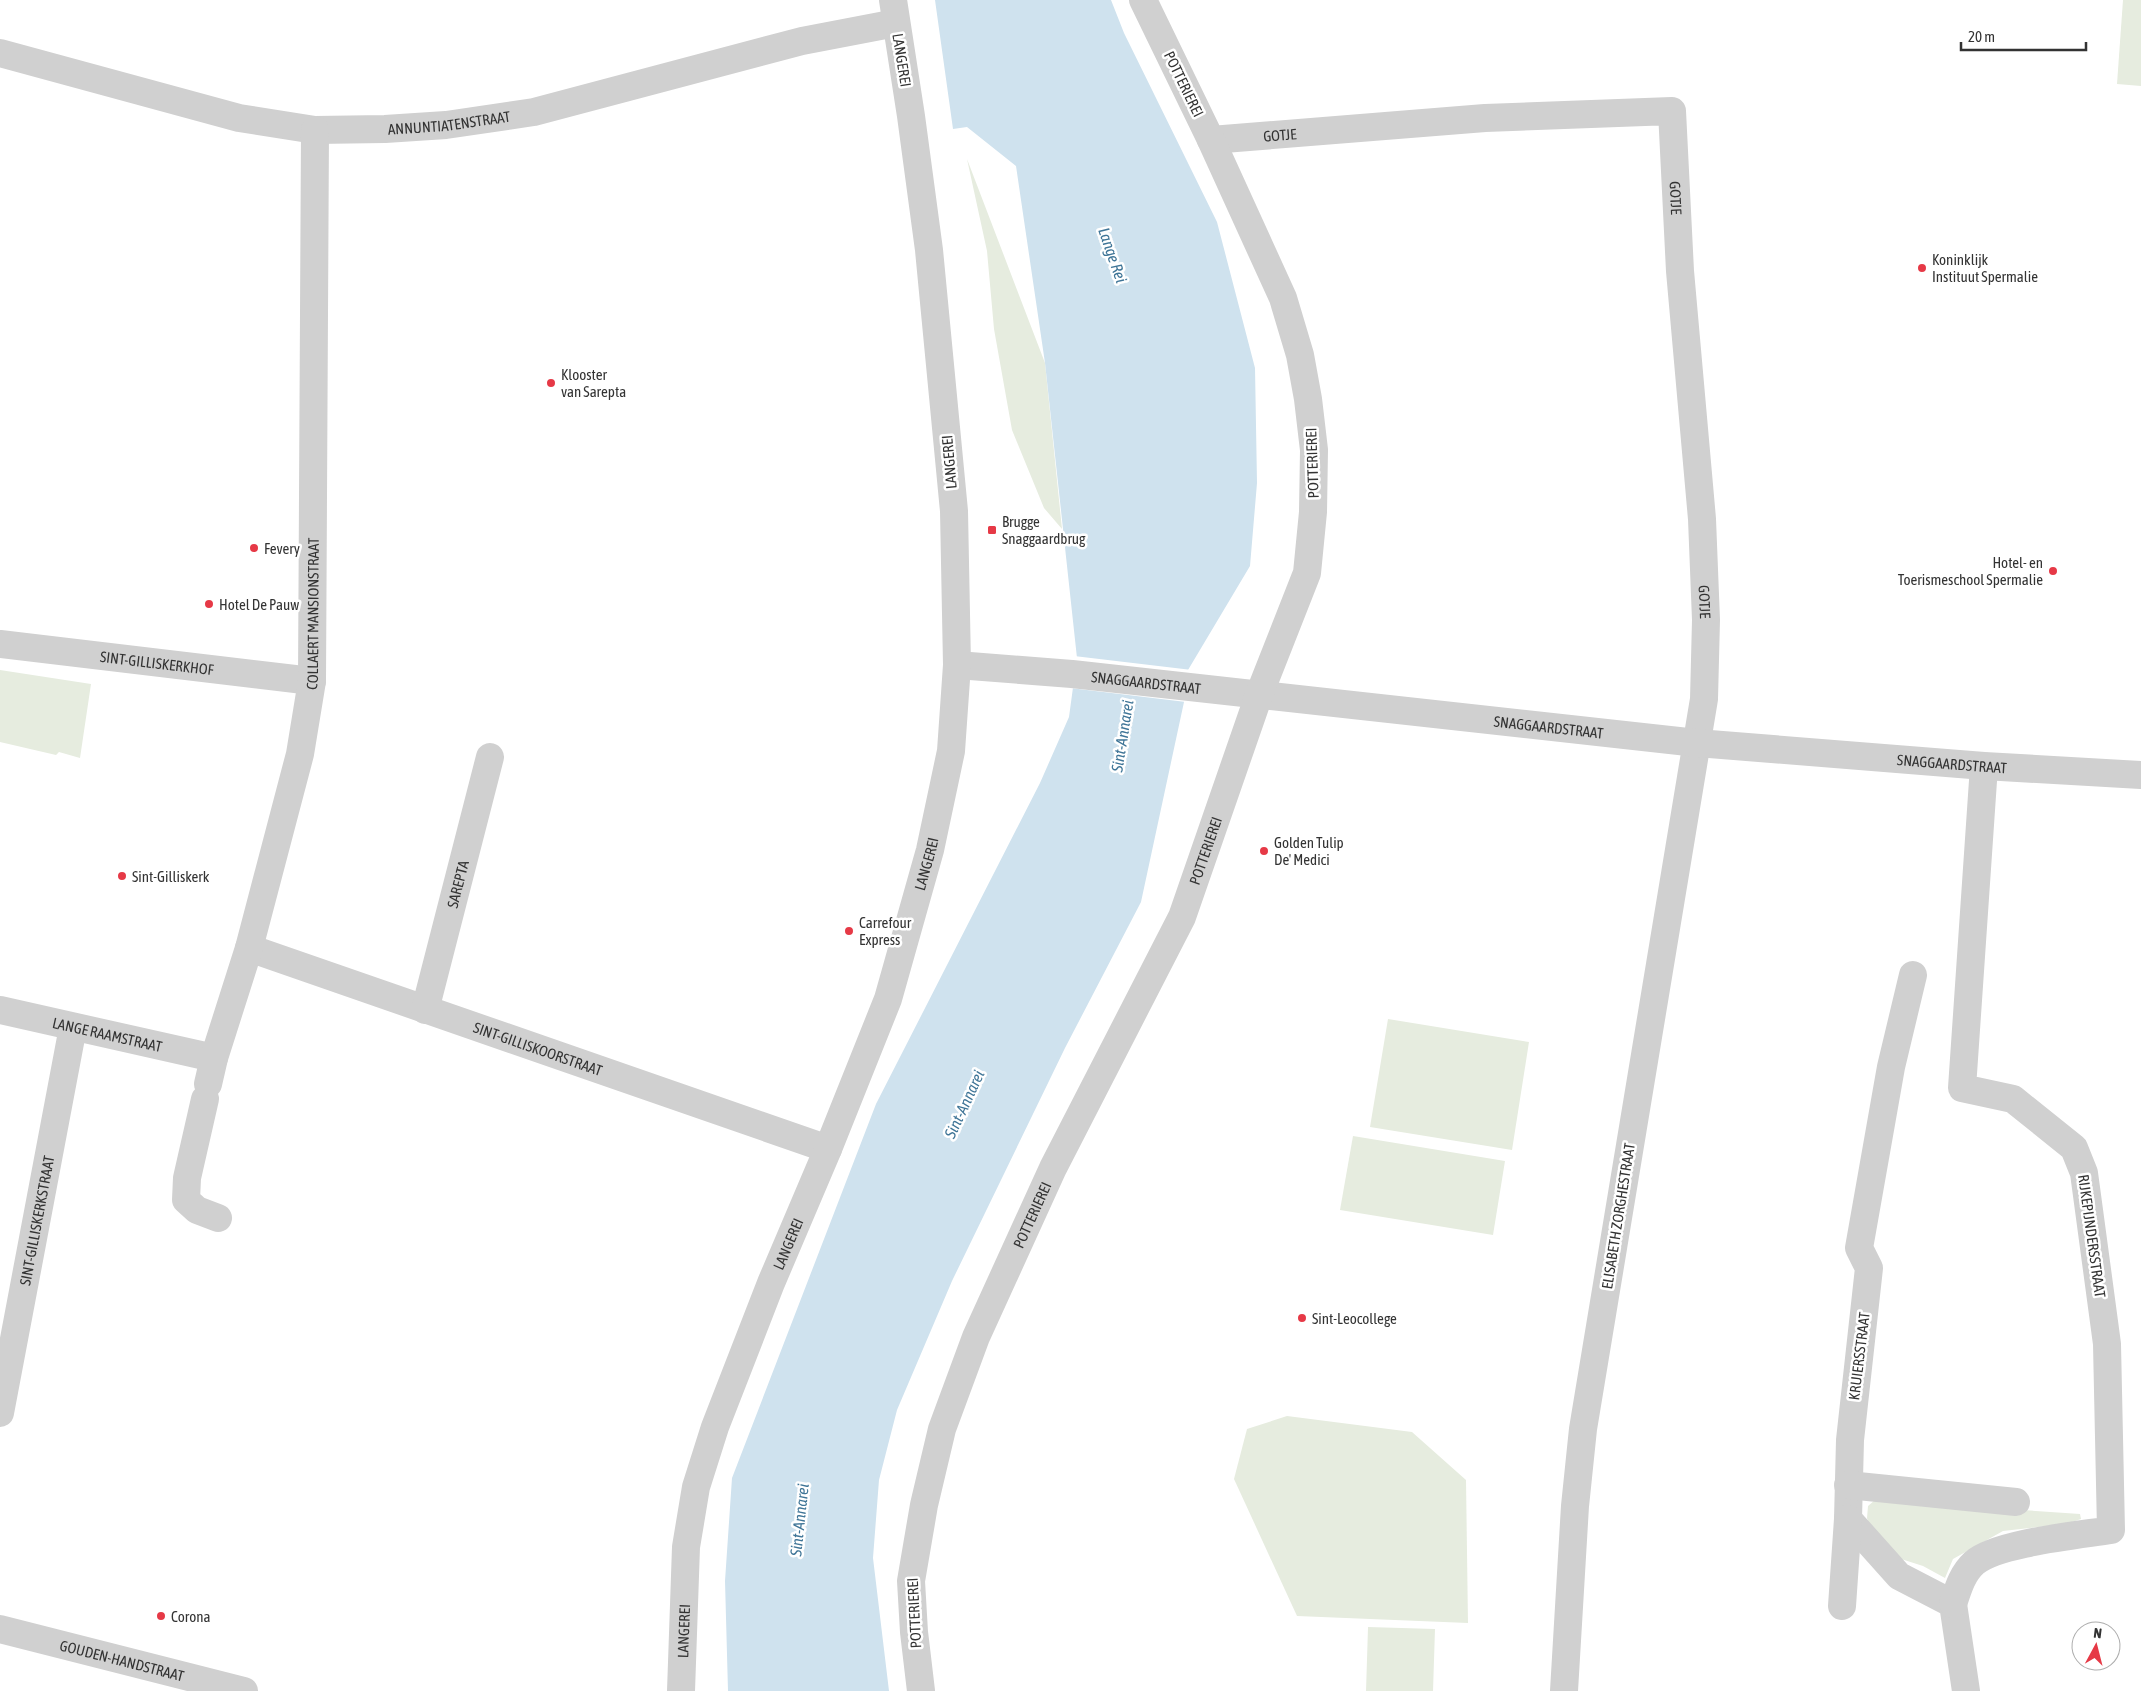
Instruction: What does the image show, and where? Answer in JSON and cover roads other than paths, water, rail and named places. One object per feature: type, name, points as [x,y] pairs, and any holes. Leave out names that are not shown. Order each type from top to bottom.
[{"type":"street","name":"POTTERIEREI","points":[[921,1691],[914,1632],[911,1581],[924,1505],[942,1428],[976,1337],[1053,1168],[1182,917],[1259,695],[1307,573],[1313,512],[1314,450],[1300,355],[1283,298],[1211,140],[1143,0]]},
{"type":"street","name":"ANNUNTIATENSTRAAT","points":[[0,53],[239,118],[315,130],[446,125],[534,112],[802,41],[894,11]]},
{"type":"street","name":"LANGEREI","points":[[681,1691],[686,1547],[696,1487],[725,1400],[771,1283],[828,1149],[888,999],[930,850],[952,751],[957,664],[954,511],[929,250],[911,116],[894,11]]},
{"type":"street","name":"GOTJE","points":[[1211,140],[1485,118],[1672,111],[1680,270],[1702,519],[1706,620],[1704,699],[1697,744]]},
{"type":"street","name":"COLLAERT MANSIONSTRAAT","points":[[218,1218],[197,1210],[186,1200],[187,1178],[209,1080],[249,948],[300,754],[312,681],[315,130]]},
{"type":"street","name":"SINT-GILLISKERKHOF","points":[[0,644],[312,681]]},
{"type":"street","name":"SNAGGAARDSTRAAT","points":[[957,664],[1072,674],[1697,744],[1984,766],[2141,775]]},
{"type":"street","name":"ELISABETH ZORGHESTRAAT","points":[[1564,1691],[1575,1506],[1583,1429],[1697,744]]},
{"type":"street","name":"SAREPTA","points":[[425,1010],[490,757]]},
{"type":"street","name":"RIJKEPIJNDERSSTRAAT","points":[[1954,1604],[1962,1579],[1975,1562],[1999,1550],[2111,1530],[2107,1344],[2084,1173],[2074,1148],[2013,1099],[1962,1088],[1984,766]]},
{"type":"street","name":"SINT-GILLISKOORSTRAAT","points":[[249,948],[828,1149]]},
{"type":"street","name":"KRUIERSSTRAAT","points":[[1842,1606],[1848,1519],[1850,1440],[1869,1268],[1859,1248],[1891,1066],[1913,974]]},
{"type":"street","name":"LANGE RAAMSTRAAT","points":[[0,1010],[74,1027],[209,1080]]},
{"type":"street","name":"SINT-GILLISKERKSTRAAT","points":[[0,1413],[3,1378],[74,1027]]},
{"type":"street","points":[[1848,1485],[2016,1502]]},
{"type":"street","points":[[1848,1519],[1899,1576],[1954,1604],[1966,1691]]},
{"type":"street","name":"GOUDEN-HANDSTRAAT","points":[[0,1629],[244,1691]]},
{"type":"water","points":[[935,0],[1111,0],[1124,33],[1217,222],[1255,368],[1257,483],[1250,566],[1188,670],[1184,702],[1141,902],[1065,1048],[952,1281],[897,1410],[879,1480],[873,1558],[889,1691],[728,1691],[725,1581],[732,1478],[876,1104],[1040,783],[1069,717],[1077,658],[1045,363],[1016,166],[967,127],[953,129]]},
{"type":"place","name":"Koninklijk Instituut Spermalie","points":[[1922,268]]},
{"type":"place","name":"Klooster van Sarepta","points":[[551,383]]},
{"type":"place","name":"Brugge Snaggaardbrug","points":[[992,530]]},
{"type":"place","name":"Fevery","points":[[254,548]]},
{"type":"place","name":"Hotel- en Toerismeschool Spermalie","points":[[2053,571]]},
{"type":"place","name":"Hotel De Pauw","points":[[209,604]]},
{"type":"place","name":"Golden Tulip De' Medici","points":[[1264,851]]},
{"type":"place","name":"Sint-Gilliskerk","points":[[122,876]]},
{"type":"place","name":"Carrefour Express","points":[[849,931]]},
{"type":"place","name":"Sint-Leocollege","points":[[1302,1318]]},
{"type":"place","name":"Corona","points":[[161,1616]]},
{"type":"water label","name":"Lange Rei","points":[[1113,255]]},
{"type":"water label","name":"Sint-Annarei","points":[[1122,736]]},
{"type":"water label","name":"Sint-Annarei","points":[[964,1104]]},
{"type":"water label","name":"Sint-Annarei","points":[[799,1520]]}]
